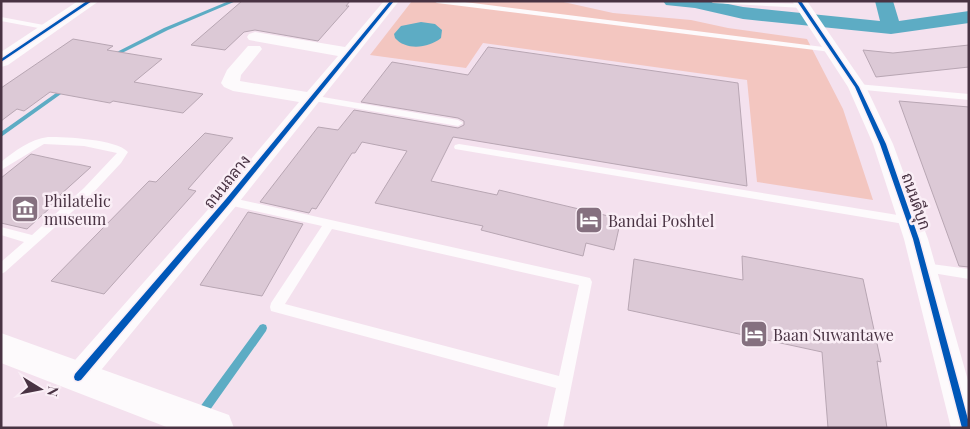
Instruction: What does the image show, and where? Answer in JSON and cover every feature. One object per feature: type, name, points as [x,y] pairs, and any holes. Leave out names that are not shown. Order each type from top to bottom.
[{"type":"street","points":[[1,61],[90,1]]},
{"type":"street","name":"ถนนถลาง","points":[[78,376],[228,201],[392,1]]},
{"type":"street","name":"ถนนดีบุก","points":[[803,7],[857,87],[883,144],[910,221],[964,398],[966,428]]},
{"type":"street","points":[[311,98],[239,87],[230,83],[233,74],[255,43],[349,53]]},
{"type":"street","points":[[1,348],[216,428]]},
{"type":"lane","points":[[436,1],[828,44]]},
{"type":"lane","points":[[713,1],[803,7]]},
{"type":"lane","points":[[1,19],[49,28]]},
{"type":"lane","points":[[857,87],[969,97]]},
{"type":"lane","points":[[311,98],[458,123]]},
{"type":"lane","points":[[1,166],[25,150],[48,140],[106,146],[123,152],[121,157],[102,176],[1,269]]},
{"type":"lane","points":[[459,147],[910,221]]},
{"type":"lane","points":[[228,201],[586,282],[555,428]]},
{"type":"lane","points":[[328,224],[276,307],[565,384]]},
{"type":"lane","points":[[1,230],[33,240]]},
{"type":"lane","points":[[924,268],[969,274]]},
{"type":"shaded area","points":[[412,1],[559,1],[613,13],[691,20],[728,28],[807,39],[843,109],[873,200],[757,182],[747,80],[483,43],[466,68],[370,55]]},
{"type":"water","points":[[421,22],[435,24],[442,30],[441,38],[430,44],[418,47],[405,45],[395,38],[394,34],[401,26]]},
{"type":"building","points":[[242,1],[350,1],[346,6],[349,6],[318,41],[255,30],[244,32],[225,50],[191,45]]},
{"type":"building","points":[[73,39],[113,46],[107,50],[162,59],[134,82],[203,94],[183,113],[113,101],[110,103],[50,92],[24,111],[17,109],[1,121],[1,88]]},
{"type":"building","points":[[969,45],[969,67],[876,77],[863,50],[893,53]]},
{"type":"building","points":[[488,47],[738,83],[747,186],[453,137],[431,181],[497,195],[499,190],[621,219],[614,250],[586,243],[583,256],[481,230],[483,226],[375,203],[407,151],[362,142],[355,153],[352,153],[316,209],[312,208],[309,213],[260,202],[318,127],[338,130],[354,110],[458,128],[464,125],[464,121],[458,118],[361,102],[392,62],[468,75]]},
{"type":"building","points":[[899,101],[969,107],[969,267],[959,266]]},
{"type":"building","points":[[205,133],[233,138],[188,189],[196,191],[104,294],[51,281],[149,181],[156,182]]},
{"type":"building","points":[[31,154],[91,167],[27,229],[1,223],[1,178]]},
{"type":"building","points":[[248,212],[303,224],[262,296],[200,285]]},
{"type":"building","points":[[742,256],[863,279],[881,362],[877,361],[887,428],[828,428],[822,352],[628,310],[634,259],[743,280]]},
{"type":"waterway","points":[[110,57],[166,29],[234,1]]},
{"type":"waterway","points":[[672,1],[695,3],[743,13],[891,28]]},
{"type":"waterway","points":[[884,1],[891,28]]},
{"type":"waterway","points":[[891,28],[969,17]]},
{"type":"waterway","points":[[1,135],[66,88]]},
{"type":"waterway","points":[[201,414],[263,328]]},
{"type":"cycle path","points":[[1,61],[90,1]]},
{"type":"cycle path","points":[[78,377],[228,201],[392,1]]},
{"type":"cycle path","points":[[799,1],[857,87],[883,144],[916,239],[966,428]]},
{"type":"place","name":"Philatelic museum","points":[[25,209]]},
{"type":"place","name":"Bandai Poshtel","points":[[589,220]]},
{"type":"place","name":"Baan Suwantawe","points":[[754,334]]}]
